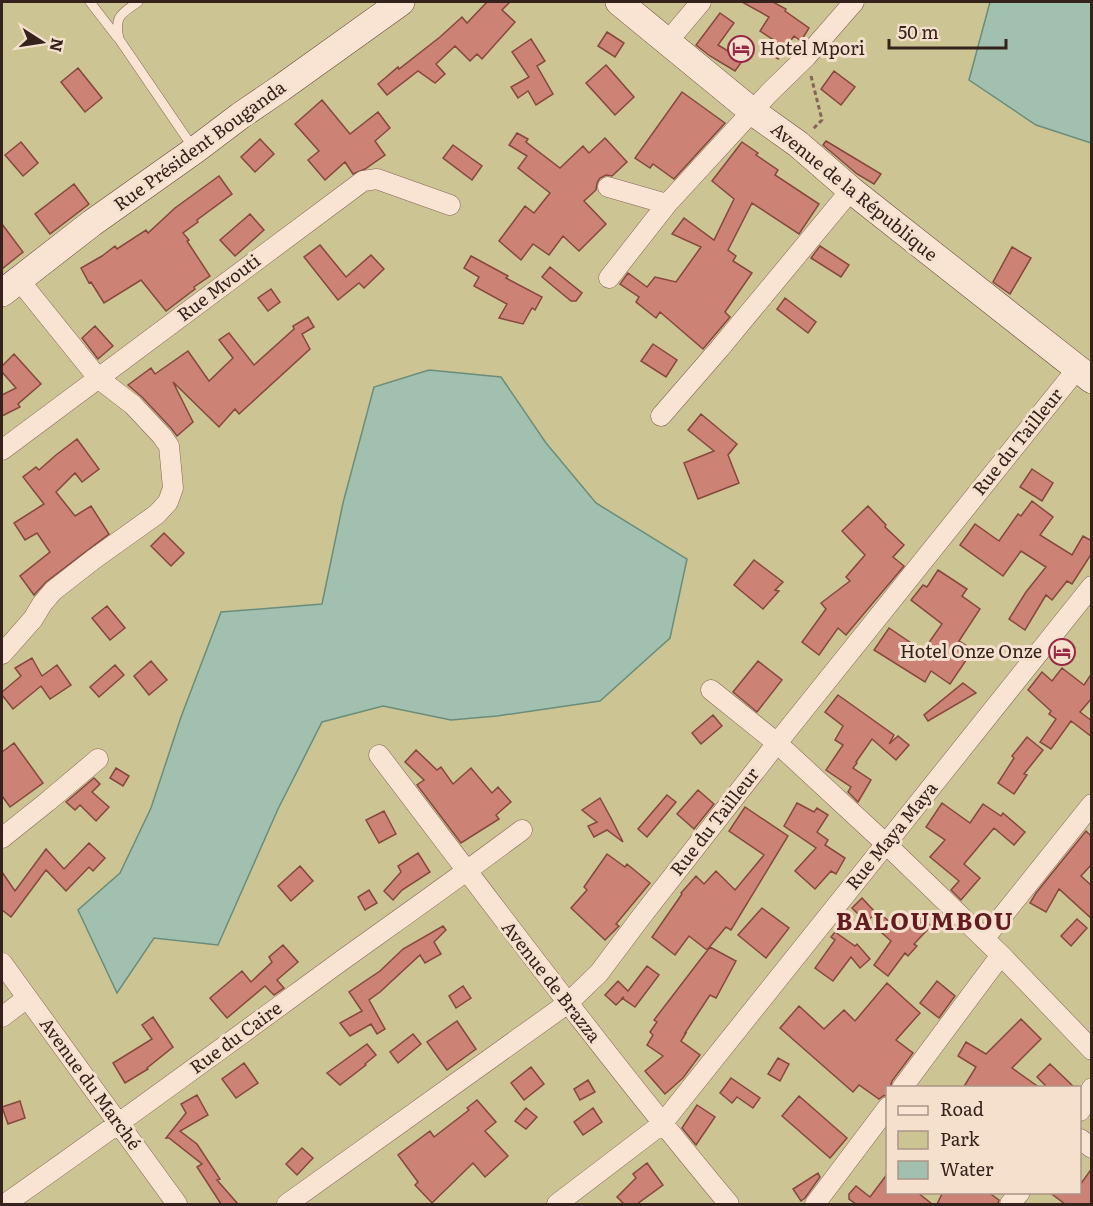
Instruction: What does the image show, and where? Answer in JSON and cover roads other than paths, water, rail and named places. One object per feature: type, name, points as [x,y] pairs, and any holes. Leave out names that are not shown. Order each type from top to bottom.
[{"type":"street","name":"Rue Président Bouganda","points":[[10,286],[92,223],[401,2]]},
{"type":"street","name":"Avenue de la République","points":[[619,2],[753,112],[798,144],[851,190],[1084,374]]},
{"type":"street","points":[[668,41],[701,2]]},
{"type":"street","points":[[609,278],[667,204],[806,57],[854,2]]},
{"type":"street","name":"Rue Mvouti","points":[[2,450],[363,181],[377,179],[450,206]]},
{"type":"street","points":[[608,186],[667,204]]},
{"type":"street","points":[[661,416],[851,190]]},
{"type":"street","points":[[2,654],[53,591],[157,514],[168,502],[174,488],[169,446],[153,425],[133,405],[98,378],[10,286]]},
{"type":"street","name":"Rue du Tailleur","points":[[287,1204],[568,1004],[599,973],[777,743],[1084,374]]},
{"type":"street","name":"Rue Maya Maya","points":[[557,1204],[662,1124],[1092,586]]},
{"type":"street","points":[[711,690],[777,743],[886,844],[1001,955],[1092,1050]]},
{"type":"street","name":"Avenue de Brazza","points":[[379,755],[568,1004],[662,1124],[729,1204]]},
{"type":"street","points":[[2,838],[98,759]]},
{"type":"street","points":[[984,939],[1092,804]]},
{"type":"street","name":"Rue du Caire","points":[[5,1204],[119,1124],[522,830]]},
{"type":"street","points":[[903,1086],[1001,955]]},
{"type":"street","name":"Avenue du Marché","points":[[2,963],[177,1204]]},
{"type":"street","points":[[2,1017],[27,998]]},
{"type":"street","points":[[1081,1109],[1092,1088]]},
{"type":"street","points":[[815,1204],[886,1110]]},
{"type":"lane","points":[[90,2],[119,39],[195,150]]},
{"type":"lane","points":[[119,39],[116,25],[122,13],[138,2]]},
{"type":"water","points":[[990,2],[1091,2],[1091,143],[1036,125],[969,80]]},
{"type":"water","points":[[429,370],[501,377],[546,443],[596,503],[687,559],[670,638],[600,701],[497,716],[451,720],[383,706],[322,722],[278,809],[218,945],[154,938],[117,993],[78,910],[120,873],[151,808],[181,717],[221,612],[322,604],[343,503],[374,387]]},
{"type":"place","name":"Hotel Mpori","points":[[741,49]]},
{"type":"place","name":"Hotel Onze Onze","points":[[1062,652]]},
{"type":"district","name":"BALOUMBOU","points":[[925,922]]}]
